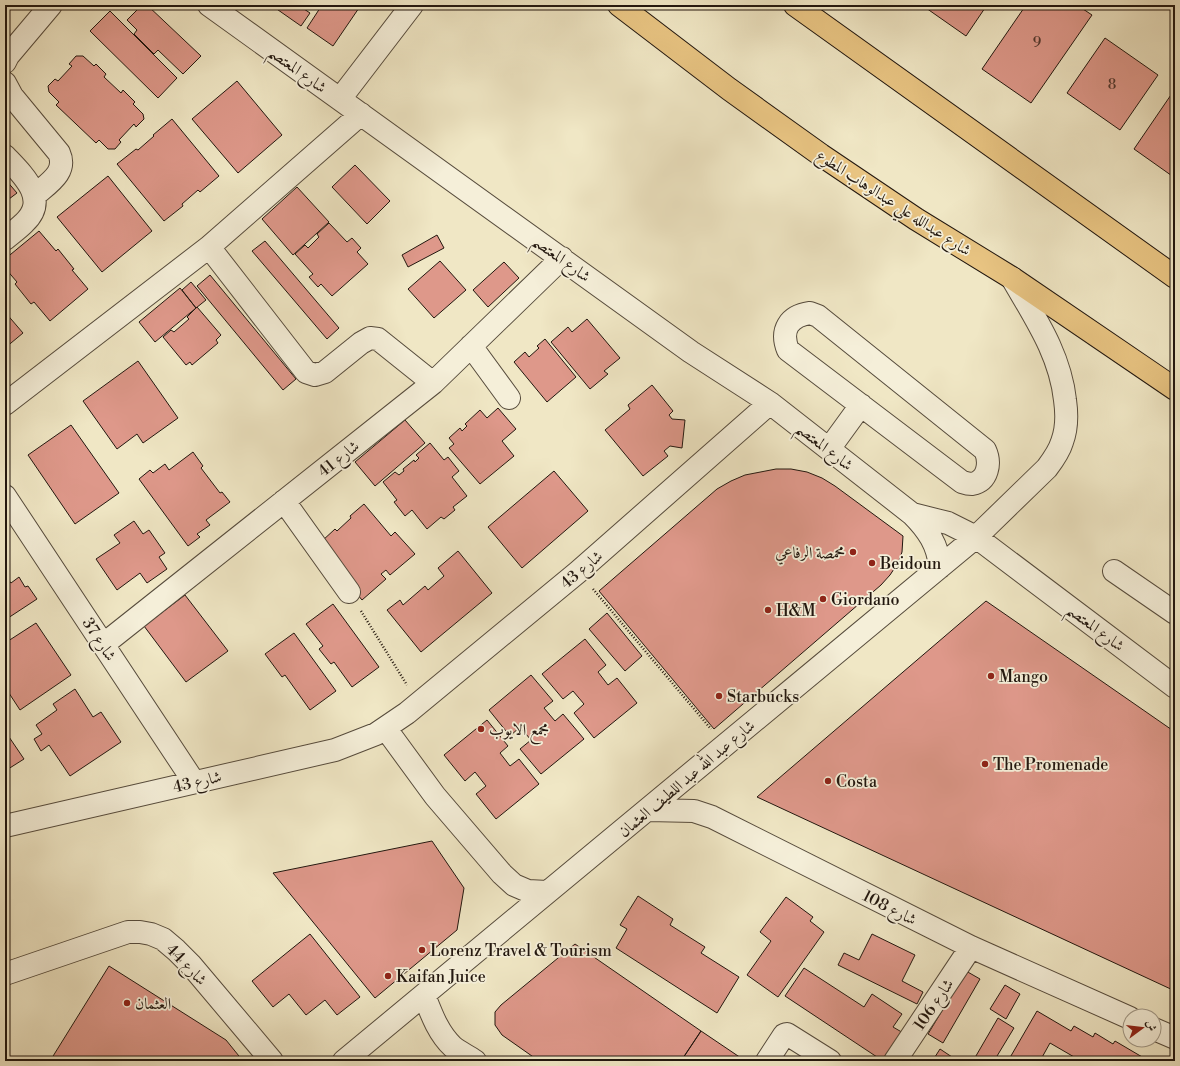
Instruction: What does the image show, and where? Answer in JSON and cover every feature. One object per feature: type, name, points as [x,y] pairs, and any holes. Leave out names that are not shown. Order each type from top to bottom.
[{"type":"main road","name":"شارع عبدالله علي عبدالوهاب المطوع","points":[[619,5],[723,84],[821,155],[916,219],[1012,278],[1175,390]]},
{"type":"main road","points":[[795,5],[1175,277]]},
{"type":"street","points":[[5,62],[8,56],[51,5]]},
{"type":"street","name":"شارع المعتصم","points":[[209,5],[691,352],[770,403],[912,514],[926,528],[936,546],[940,567]]},
{"type":"street","points":[[340,99],[412,5]]},
{"type":"street","points":[[5,83],[12,96],[59,153],[61,158],[62,163],[59,173],[34,196]]},
{"type":"street","points":[[5,404],[209,246],[361,114]]},
{"type":"street","points":[[5,156],[32,187],[34,196],[34,206],[31,215],[5,239]]},
{"type":"street","points":[[209,246],[306,372],[315,375],[325,372],[361,343],[370,338],[378,339],[433,383]]},
{"type":"street","name":"شارع 41","points":[[104,644],[433,383],[562,258]]},
{"type":"street","name":"شارع عبد الله عبد اللطيف العثمان","points":[[344,1061],[976,537],[1047,468],[1056,456],[1063,442],[1066,426],[1064,392],[1055,355],[1012,278]]},
{"type":"street","points":[[810,313],[818,316],[985,450],[988,457],[987,471],[978,481],[971,484],[962,482],[861,405],[788,350],[784,335],[786,328],[796,317],[810,313]]},
{"type":"street","points":[[471,346],[509,398]]},
{"type":"street","name":"شارع 43","points":[[5,826],[335,750],[386,728],[419,703],[578,572],[770,403]]},
{"type":"street","points":[[829,449],[861,405]]},
{"type":"street","name":"شارع 37","points":[[5,496],[194,782]]},
{"type":"street","points":[[284,501],[349,592]]},
{"type":"street","name":"شارع المعتصم","points":[[912,514],[948,524],[976,537],[1175,687]]},
{"type":"street","points":[[1114,571],[1175,613]]},
{"type":"street","points":[[386,728],[435,796],[502,874],[514,885],[528,891],[547,892]]},
{"type":"street","name":"شارع 108","points":[[648,810],[694,812],[712,817],[971,947],[1122,1014]]},
{"type":"street","name":"شارع 44","points":[[5,974],[128,932],[151,934],[163,939],[191,965],[272,1061]]},
{"type":"street","name":"شارع 106","points":[[895,1061],[971,947]]},
{"type":"street","points":[[424,995],[431,1014],[441,1032],[453,1047],[474,1061]]},
{"type":"street","points":[[1162,1032],[1175,1038]]},
{"type":"street","points":[[767,1061],[784,1035],[788,1034],[830,1061]]},
{"type":"path","points":[[578,572],[725,746]]},
{"type":"path","points":[[349,592],[419,703]]},
{"type":"building","points":[[142,5],[147,5],[201,56],[183,74],[158,50],[154,54],[134,34],[137,30],[127,20]]},
{"type":"building","points":[[271,5],[298,5],[310,13],[301,26]]},
{"type":"building","points":[[322,5],[361,5],[333,46],[307,28]]},
{"type":"building","points":[[928,5],[987,5],[966,36],[926,8]]},
{"type":"building","points":[[1026,5],[1077,5],[1092,15],[1031,103],[982,69]]},
{"type":"building","points":[[110,11],[177,78],[158,98],[90,31]]},
{"type":"building","points":[[1105,38],[1158,75],[1120,130],[1067,93]]},
{"type":"building","points":[[76,56],[83,56],[94,66],[96,64],[106,74],[104,77],[121,93],[123,90],[135,102],[133,104],[143,114],[144,119],[136,127],[134,124],[119,140],[121,142],[115,149],[108,149],[99,140],[96,143],[56,105],[59,102],[49,92],[48,86],[55,79],[58,81],[72,66],[69,64]]},
{"type":"building","points":[[237,81],[282,135],[238,173],[192,119]]},
{"type":"building","points":[[1175,89],[1175,178],[1134,149]]},
{"type":"building","points":[[172,119],[219,176],[200,192],[198,190],[182,204],[183,206],[164,221],[117,164],[136,149],[138,150]]},
{"type":"building","points":[[355,165],[390,201],[367,224],[332,187]]},
{"type":"building","points":[[108,176],[152,231],[102,272],[57,217]]},
{"type":"building","points":[[5,179],[17,193],[5,202]]},
{"type":"building","points":[[297,187],[329,222],[293,255],[262,219]]},
{"type":"building","points":[[329,223],[347,242],[352,238],[361,248],[357,252],[368,264],[332,296],[321,284],[318,287],[309,277],[313,274],[295,254],[305,245],[308,248],[319,237],[317,234]]},
{"type":"building","points":[[39,231],[56,251],[58,249],[74,269],[72,270],[88,289],[50,321],[34,302],[31,304],[15,284],[17,282],[5,268],[5,259]]},
{"type":"building","points":[[437,235],[444,248],[408,267],[402,255]]},
{"type":"building","points":[[265,241],[339,328],[327,339],[252,251]]},
{"type":"building","points":[[440,261],[466,290],[434,318],[408,289]]},
{"type":"building","points":[[504,262],[519,278],[488,307],[473,290]]},
{"type":"building","points":[[210,275],[296,379],[283,390],[197,286]]},
{"type":"building","points":[[191,282],[206,300],[196,308],[182,290]]},
{"type":"building","points":[[180,288],[196,308],[155,342],[139,322]]},
{"type":"building","points":[[197,307],[221,335],[216,340],[218,343],[192,365],[190,362],[186,365],[163,337],[171,330],[174,332],[189,319],[187,317]]},
{"type":"building","points":[[5,312],[23,333],[5,348]]},
{"type":"building","points":[[587,319],[620,358],[604,371],[608,374],[590,389],[551,342],[568,327],[572,332]]},
{"type":"building","points":[[545,339],[576,377],[547,402],[514,362],[525,352],[529,357],[539,348],[537,346]]},
{"type":"building","points":[[138,361],[178,418],[143,443],[137,434],[117,449],[83,401]]},
{"type":"building","points":[[652,385],[673,411],[669,415],[672,419],[685,420],[682,448],[670,446],[664,451],[668,456],[643,476],[605,430],[630,409],[628,405]]},
{"type":"building","points":[[498,408],[516,429],[502,441],[514,456],[480,484],[449,448],[454,444],[449,438],[460,428],[462,431],[467,426],[465,424],[480,410],[487,418]]},
{"type":"building","points":[[405,420],[425,443],[375,486],[355,462]]},
{"type":"building","points":[[71,425],[119,493],[75,524],[28,455]]},
{"type":"building","points":[[430,443],[444,460],[448,457],[459,471],[452,477],[467,496],[453,507],[455,510],[444,519],[441,517],[427,529],[412,510],[405,516],[394,502],[397,500],[383,482],[395,472],[399,475],[404,471],[403,469],[414,460],[415,462],[419,458],[416,455]]},
{"type":"building","points":[[193,452],[203,466],[201,468],[220,493],[222,492],[230,502],[206,520],[210,525],[197,534],[200,537],[188,546],[139,479],[150,470],[153,473],[165,464],[169,470]]},
{"type":"building","points":[[776,469],[791,469],[807,472],[822,478],[835,486],[903,536],[902,552],[898,563],[881,585],[714,729],[599,591],[717,489],[745,475]]},
{"type":"building","points":[[554,471],[588,511],[522,568],[488,527]]},
{"type":"building","points":[[364,504],[391,536],[395,532],[415,554],[390,575],[386,570],[381,574],[386,579],[362,600],[343,577],[322,541],[335,529],[337,531],[351,518],[350,516]]},
{"type":"building","points":[[134,521],[143,534],[149,530],[165,553],[159,557],[167,569],[147,583],[140,573],[117,590],[96,559],[120,543],[114,535]]},
{"type":"building","points":[[5,551],[9,552],[6,577],[11,583],[19,577],[25,587],[28,586],[37,599],[5,620]]},
{"type":"building","points":[[458,551],[492,593],[421,652],[387,610],[400,600],[403,605],[425,586],[428,590],[444,576],[438,568]]},
{"type":"building","points":[[185,595],[228,651],[186,682],[144,626]]},
{"type":"building","name":"The Promenade","points":[[986,601],[1175,732],[1175,991],[757,797]]},
{"type":"building","points":[[333,604],[379,667],[352,687],[334,662],[331,664],[319,649],[323,646],[306,624]]},
{"type":"building","points":[[607,613],[642,656],[625,671],[589,629]]},
{"type":"building","points":[[36,623],[71,675],[20,710],[5,687],[5,643]]},
{"type":"building","points":[[294,633],[336,691],[310,710],[285,675],[282,677],[265,654]]},
{"type":"building","points":[[585,639],[606,665],[598,672],[608,685],[617,678],[637,703],[594,738],[574,713],[584,704],[573,691],[563,699],[542,674]]},
{"type":"building","points":[[531,675],[553,701],[544,708],[555,721],[563,714],[584,739],[541,774],[520,749],[531,740],[520,727],[510,736],[489,710]]},
{"type":"building","points":[[75,689],[93,717],[101,712],[121,742],[70,776],[49,745],[41,751],[34,739],[42,734],[36,725],[57,710],[53,704]]},
{"type":"building","points":[[487,720],[508,746],[500,753],[510,766],[519,759],[539,784],[496,819],[476,794],[486,786],[475,772],[465,781],[444,755]]},
{"type":"building","points":[[5,731],[24,759],[5,771]]},
{"type":"building","points":[[432,841],[464,888],[457,930],[375,998],[273,873]]},
{"type":"building","points":[[638,896],[673,919],[670,925],[705,947],[701,953],[739,977],[717,1013],[616,948],[627,929],[620,925]]},
{"type":"building","points":[[786,897],[813,917],[810,921],[824,932],[778,997],[747,975],[771,941],[760,932]]},
{"type":"building","points":[[310,934],[360,997],[337,1015],[325,1000],[306,1015],[289,994],[273,1007],[252,981]]},
{"type":"building","points":[[872,934],[915,955],[902,981],[923,992],[917,1004],[838,965],[844,953],[859,960]]},
{"type":"building","points":[[575,944],[701,1031],[681,1061],[539,1061],[502,1035],[495,1025],[495,1012],[501,1005]]},
{"type":"building","name":"العثمان","points":[[109,966],[226,1040],[243,1061],[50,1061]]},
{"type":"building","points":[[804,968],[864,1007],[872,994],[902,1014],[893,1027],[905,1034],[887,1061],[883,1061],[785,996]]},
{"type":"building","points":[[966,971],[980,979],[943,1043],[928,1034]]},
{"type":"building","points":[[1005,985],[1020,994],[1006,1019],[990,1009]]},
{"type":"building","points":[[1037,1011],[1071,1031],[1074,1026],[1093,1037],[1095,1033],[1113,1044],[1115,1041],[1122,1045],[1122,1048],[1127,1048],[1149,1061],[1081,1061],[1050,1043],[1040,1061],[1008,1061]]},
{"type":"building","points":[[998,1018],[1014,1028],[994,1061],[973,1061]]},
{"type":"building","points":[[701,1031],[741,1058],[739,1061],[681,1061]]},
{"type":"building","points":[[940,1049],[958,1061],[933,1060]]},
{"type":"place","name":"محمصة الرفاعي","points":[[853,552]]},
{"type":"place","name":"Beidoun","points":[[872,563]]},
{"type":"place","name":"Giordano","points":[[823,599]]},
{"type":"place","name":"H&M","points":[[768,610]]},
{"type":"place","name":"Mango","points":[[991,676]]},
{"type":"place","name":"Starbucks","points":[[719,696]]},
{"type":"place","name":"مجمع الايوب","points":[[481,729]]},
{"type":"place","name":"The Promenade","points":[[985,764]]},
{"type":"place","name":"Costa","points":[[828,781]]},
{"type":"place","name":"Lorenz Travel & Tourism","points":[[422,950]]},
{"type":"place","name":"Kaifan Juice","points":[[388,976]]},
{"type":"place","name":"العثمان","points":[[127,1003]]}]
